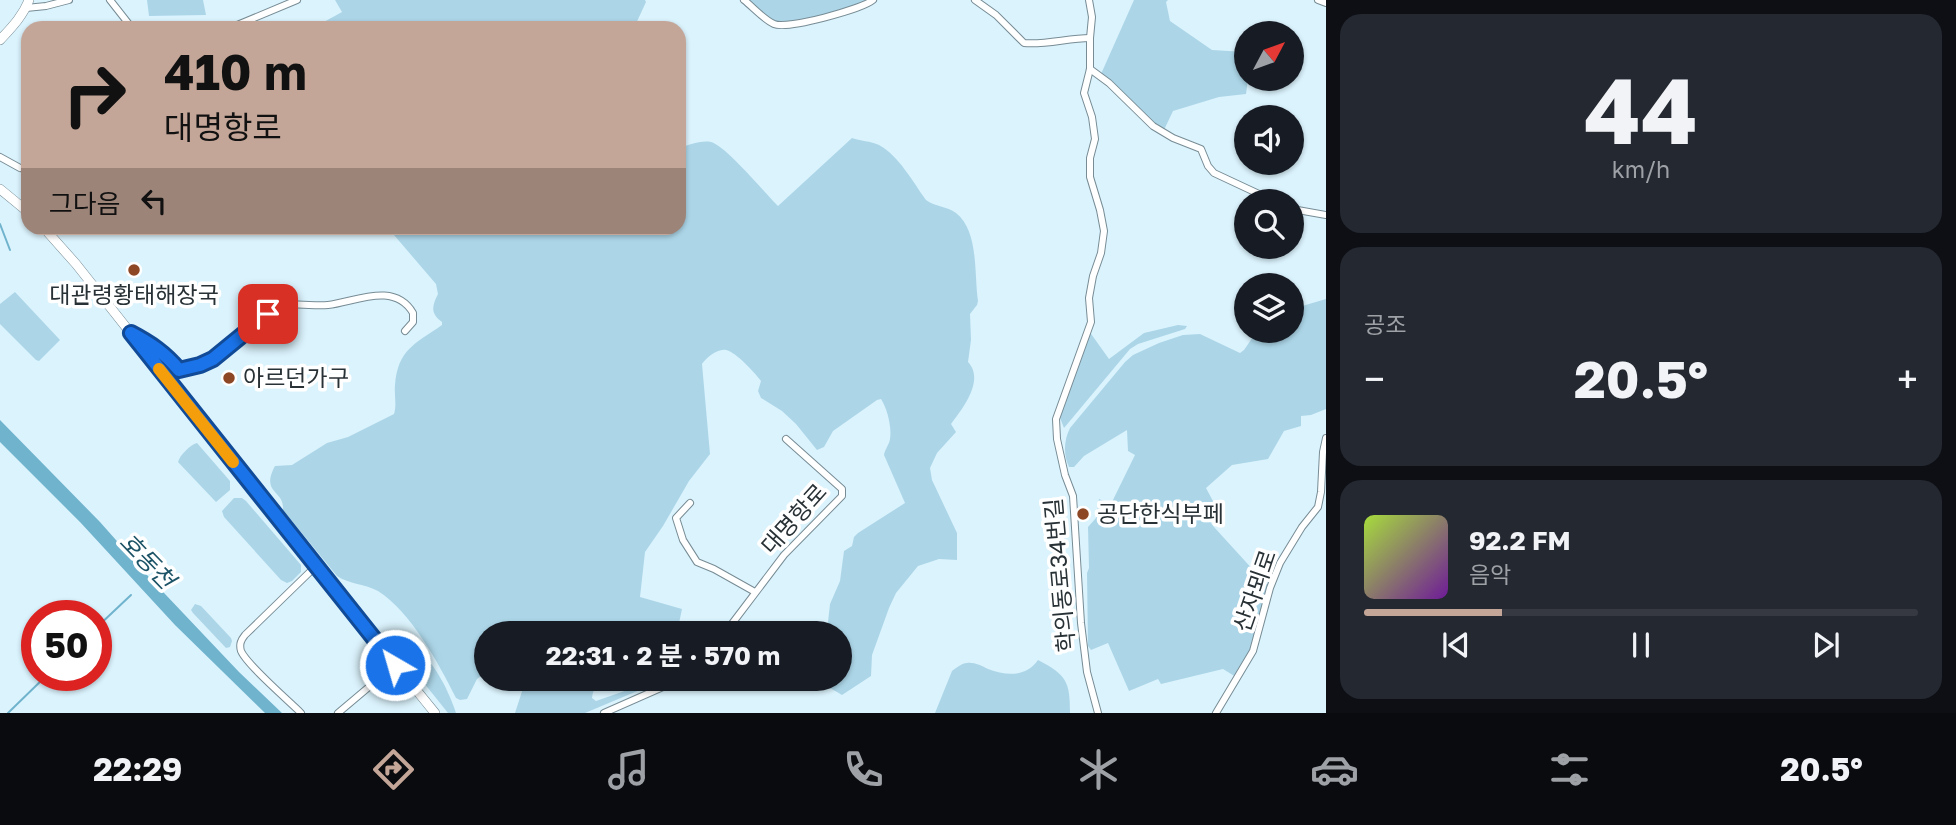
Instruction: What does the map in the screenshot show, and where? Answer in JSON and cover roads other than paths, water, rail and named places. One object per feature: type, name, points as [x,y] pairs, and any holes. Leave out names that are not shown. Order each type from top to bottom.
[{"type":"main road","points":[[0,40],[28,4]]},
{"type":"main road","points":[[0,189],[21,206]]},
{"type":"main road","points":[[50,235],[435,713]]},
{"type":"street","points":[[28,4],[46,6],[69,0]]},
{"type":"street","points":[[110,0],[126,21]]},
{"type":"street","points":[[247,21],[297,0]]},
{"type":"street","points":[[744,0],[774,24],[785,26],[845,11],[873,0]]},
{"type":"street","points":[[975,0],[996,15],[1024,43],[1090,38]]},
{"type":"street","name":"학의동로34번길","points":[[1089,0],[1092,17],[1090,69],[1084,93],[1092,117],[1095,139],[1090,158],[1090,177],[1104,231],[1089,298],[1091,322],[1056,419],[1057,439],[1073,496],[1081,624],[1087,672],[1098,713]]},
{"type":"street","points":[[1318,0],[1326,3]]},
{"type":"street","points":[[1090,69],[1131,103],[1153,126],[1173,138],[1201,149],[1214,173],[1248,189]]},
{"type":"street","points":[[0,157],[20,168]]},
{"type":"street","points":[[1304,211],[1326,215]]},
{"type":"street","points":[[131,333],[156,347],[179,370],[213,359],[268,314],[289,304],[326,305],[360,297],[391,296],[405,303],[413,313],[413,322],[405,331]]},
{"type":"street","name":"산자뫼로","points":[[1216,713],[1253,651],[1280,562],[1301,527],[1318,507],[1326,438]]},
{"type":"street","name":"대명항로","points":[[734,621],[784,555],[843,493],[842,489],[786,439]]},
{"type":"street","points":[[690,503],[676,518],[689,552],[700,564],[714,569],[755,593]]},
{"type":"street","points":[[301,713],[250,662],[240,649],[240,644],[245,635],[316,566]]},
{"type":"street","points":[[338,713],[395,665]]},
{"type":"street","points":[[604,713],[654,691]]},
{"type":"waterway","points":[[0,224],[10,250]]},
{"type":"waterway","points":[[112,613],[131,595]]},
{"type":"waterway","points":[[8,713],[31,691]]},
{"type":"place","name":"대관령황태해장국","points":[[134,270]]},
{"type":"place","name":"아르던가구","points":[[229,378]]},
{"type":"place","name":"공단한식부페","points":[[1083,514]]},
{"type":"water label","name":"호동천","points":[[147,561]]}]
